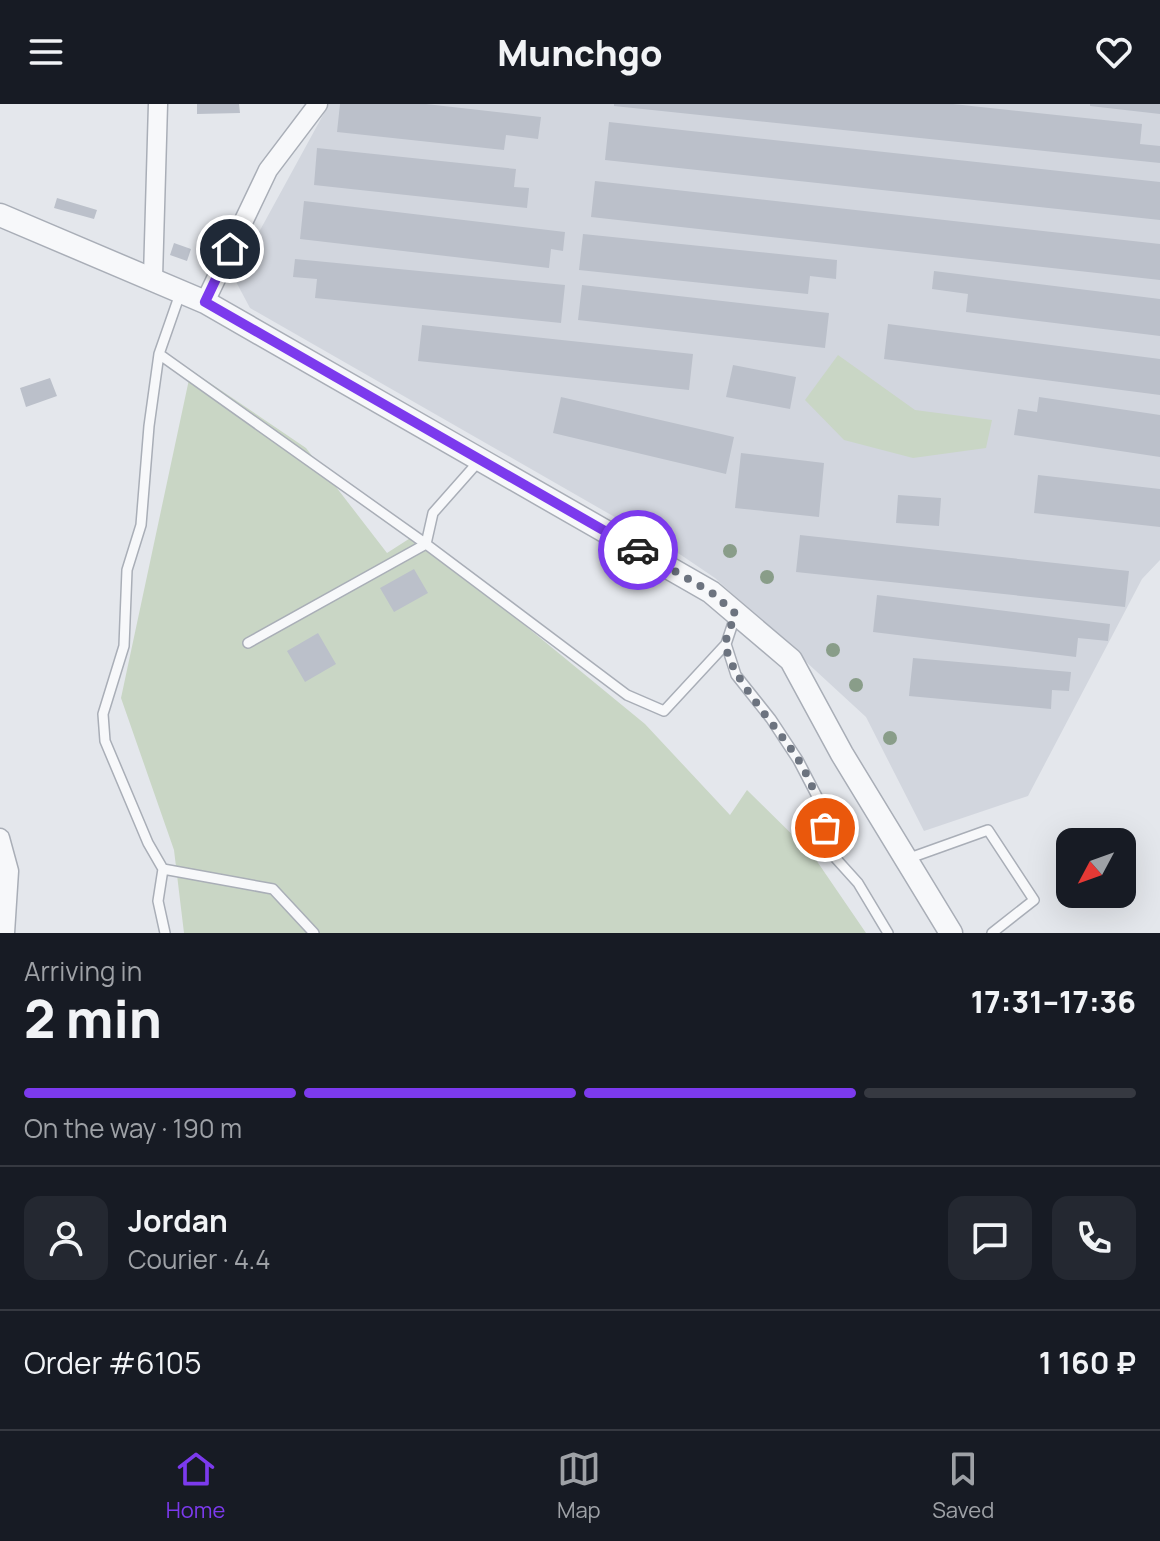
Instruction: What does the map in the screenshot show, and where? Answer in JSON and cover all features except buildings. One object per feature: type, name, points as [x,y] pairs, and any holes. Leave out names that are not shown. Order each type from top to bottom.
[{"type":"street","points":[[153,277],[158,104]]},
{"type":"street","points":[[205,302],[268,170],[318,104]]},
{"type":"street","points":[[0,215],[153,277],[205,302],[711,592],[791,660],[842,754],[951,933]]},
{"type":"street","points":[[0,838],[9,871],[5,933]]},
{"type":"lane","points":[[165,933],[158,901],[163,869],[148,843],[105,741],[103,714],[124,646],[127,570],[141,525],[149,426],[159,354],[181,291]]},
{"type":"lane","points":[[159,354],[426,544],[627,695],[664,711],[726,644],[736,614]]},
{"type":"lane","points":[[248,643],[426,544],[433,513],[480,460]]},
{"type":"lane","points":[[726,644],[736,675],[771,719],[798,760],[821,804],[830,852],[858,883],[888,933]]},
{"type":"lane","points":[[907,859],[988,830],[1034,900],[992,933]]},
{"type":"lane","points":[[163,869],[273,889],[314,933]]},
{"type":"shaded area","points":[[329,104],[1160,104],[1160,560],[1142,579],[1028,796],[924,831],[866,717],[715,578],[681,555],[250,308],[234,278]]},
{"type":"green space","points":[[838,355],[915,410],[992,420],[986,448],[913,458],[844,440],[805,400]]},
{"type":"green space","points":[[191,370],[306,448],[387,553],[415,535],[645,724],[730,815],[747,790],[812,854],[866,933],[184,933],[174,850],[121,698]]},
{"type":"way so far","points":[[638,550],[711,592],[736,614],[726,644],[736,675],[798,760],[821,804],[825,828]]},
{"type":"route","points":[[230,249],[205,302],[638,550]]}]
